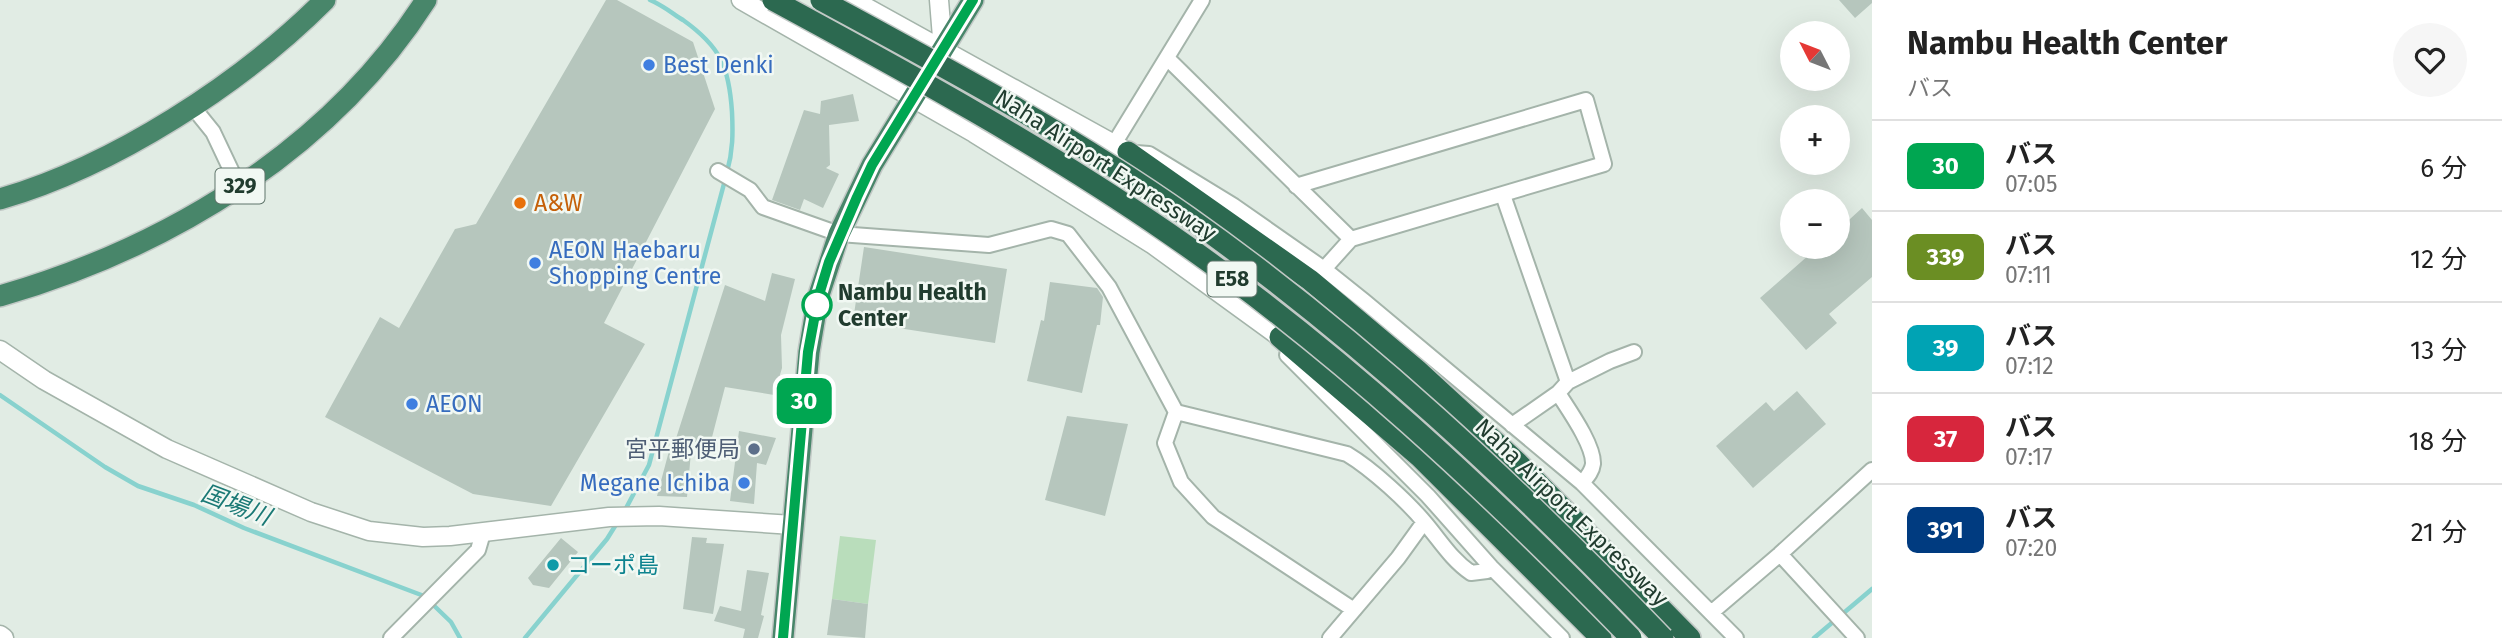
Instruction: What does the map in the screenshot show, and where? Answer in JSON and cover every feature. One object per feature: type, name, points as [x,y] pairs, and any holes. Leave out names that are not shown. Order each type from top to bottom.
[{"type":"highway","points":[[0,199],[91,164],[158,129],[267,51],[325,0]]},
{"type":"highway","name":"329","points":[[0,296],[35,286],[99,261],[184,220],[239,187],[296,146],[345,101],[370,75],[426,0]]},
{"type":"highway","name":"Naha Airport Expressway","points":[[773,0],[895,66],[1059,162],[1115,197],[1231,278],[1367,386],[1449,459],[1631,638]]},
{"type":"highway","name":"Naha Airport Expressway","points":[[821,0],[1065,136],[1188,218],[1310,308],[1465,443],[1594,567],[1662,638]]},
{"type":"highway","points":[[783,638],[813,324],[825,274],[839,234],[872,165],[973,0]]},
{"type":"highway","points":[[1121,148],[1310,281],[1417,370],[1518,463],[1690,638]]},
{"type":"highway","points":[[1280,337],[1420,457],[1601,638]]},
{"type":"street","points":[[741,0],[914,97],[1152,244],[1280,337],[1286,354],[1428,496],[1491,567],[1562,638]]},
{"type":"street","points":[[853,0],[1121,148],[1149,154],[1234,206],[1324,270],[1582,483],[1736,638]]},
{"type":"street","points":[[939,0],[943,50]]},
{"type":"street","points":[[1121,148],[1167,58],[1202,0]]},
{"type":"street","points":[[1167,58],[1351,239]]},
{"type":"street","points":[[1296,186],[1586,100],[1604,164],[1351,239],[1324,270]]},
{"type":"street","points":[[192,106],[213,132],[239,187]]},
{"type":"street","points":[[720,172],[750,190],[763,207],[839,234],[989,245],[1051,229],[1068,234],[1109,287],[1176,412],[1165,443],[1181,482],[1213,517],[1354,610]]},
{"type":"street","points":[[1503,195],[1563,387],[1592,457],[1593,466],[1582,483]]},
{"type":"street","points":[[0,350],[54,386],[167,449],[311,512],[351,526],[395,535],[423,537],[483,533],[609,517],[659,516],[793,525]]},
{"type":"street","points":[[1512,425],[1563,387],[1609,361],[1634,352]]},
{"type":"street","points":[[1176,412],[1347,454],[1361,463],[1424,522],[1457,563],[1471,573],[1487,571],[1491,567]]},
{"type":"street","points":[[1711,613],[1872,470]]},
{"type":"street","points":[[1330,638],[1424,522]]},
{"type":"street","points":[[391,638],[478,550],[483,533]]},
{"type":"street","points":[[1780,554],[1857,638]]},
{"type":"green space","points":[[840,536],[876,540],[868,604],[832,599]]},
{"type":"building","name":"AEON Haebaru Shopping Centre","points":[[606,0],[617,0],[693,42],[715,109],[604,323],[645,344],[551,506],[473,494],[325,417],[380,317],[399,328],[455,229],[476,224]]},
{"type":"building","points":[[1839,0],[1872,0],[1872,3],[1855,18]]},
{"type":"building","points":[[853,94],[859,121],[829,125],[830,165],[826,168],[839,174],[823,208],[804,199],[800,210],[772,200],[804,110],[820,114],[821,101]]},
{"type":"building","points":[[1862,208],[1872,220],[1872,277],[1829,314],[1837,323],[1806,350],[1760,298],[1804,259],[1850,259],[1850,219]]},
{"type":"building","points":[[864,247],[1007,269],[995,343],[853,321]]},
{"type":"building","points":[[772,273],[795,279],[781,335],[782,368],[774,395],[725,387],[710,445],[692,441],[687,497],[657,496],[669,451],[672,451],[725,285],[765,301]]},
{"type":"building","points":[[1050,282],[1097,288],[1103,297],[1100,325],[1097,325],[1082,393],[1027,381],[1041,320],[1044,321]]},
{"type":"building","points":[[1797,391],[1826,424],[1753,488],[1716,446],[1766,402],[1774,411]]},
{"type":"building","points":[[1067,416],[1128,424],[1105,516],[1045,500]]},
{"type":"building","points":[[739,431],[776,438],[766,465],[757,463],[754,504],[730,501]]},
{"type":"building","points":[[692,537],[707,538],[706,543],[724,544],[713,614],[683,609]]},
{"type":"building","name":"コーポ島","points":[[561,538],[578,552],[549,588],[533,585],[528,578]]},
{"type":"building","points":[[747,570],[769,573],[761,615],[764,616],[758,638],[743,638],[745,629],[714,621],[720,606],[741,611]]},
{"type":"building","points":[[832,599],[868,604],[865,638],[827,635]]},
{"type":"waterway","points":[[650,0],[696,30],[721,59],[728,82],[732,112],[732,142],[727,172]]},
{"type":"waterway","points":[[624,512],[649,465],[725,180]]},
{"type":"waterway","name":"国場川","points":[[0,395],[105,467],[138,486],[194,505],[244,528],[424,596],[451,622],[460,638]]},
{"type":"waterway","points":[[525,638],[607,539],[617,523]]},
{"type":"waterway","points":[[1814,638],[1872,589]]},
{"type":"bus line","name":"30","points":[[783,638],[808,352],[818,298],[839,234],[872,165],[973,0]]},
{"type":"place","name":"Best Denki","points":[[649,65]]},
{"type":"place","name":"A&W","points":[[520,203]]},
{"type":"place","name":"AEON Haebaru Shopping Centre","points":[[535,263]]},
{"type":"place","name":"Nambu Health Center","points":[[817,305]]},
{"type":"place","name":"AEON","points":[[412,404]]},
{"type":"place","name":"宮平郵便局","points":[[754,449]]},
{"type":"place","name":"Megane Ichiba","points":[[744,483]]},
{"type":"place","name":"コーポ島","points":[[553,565]]}]
